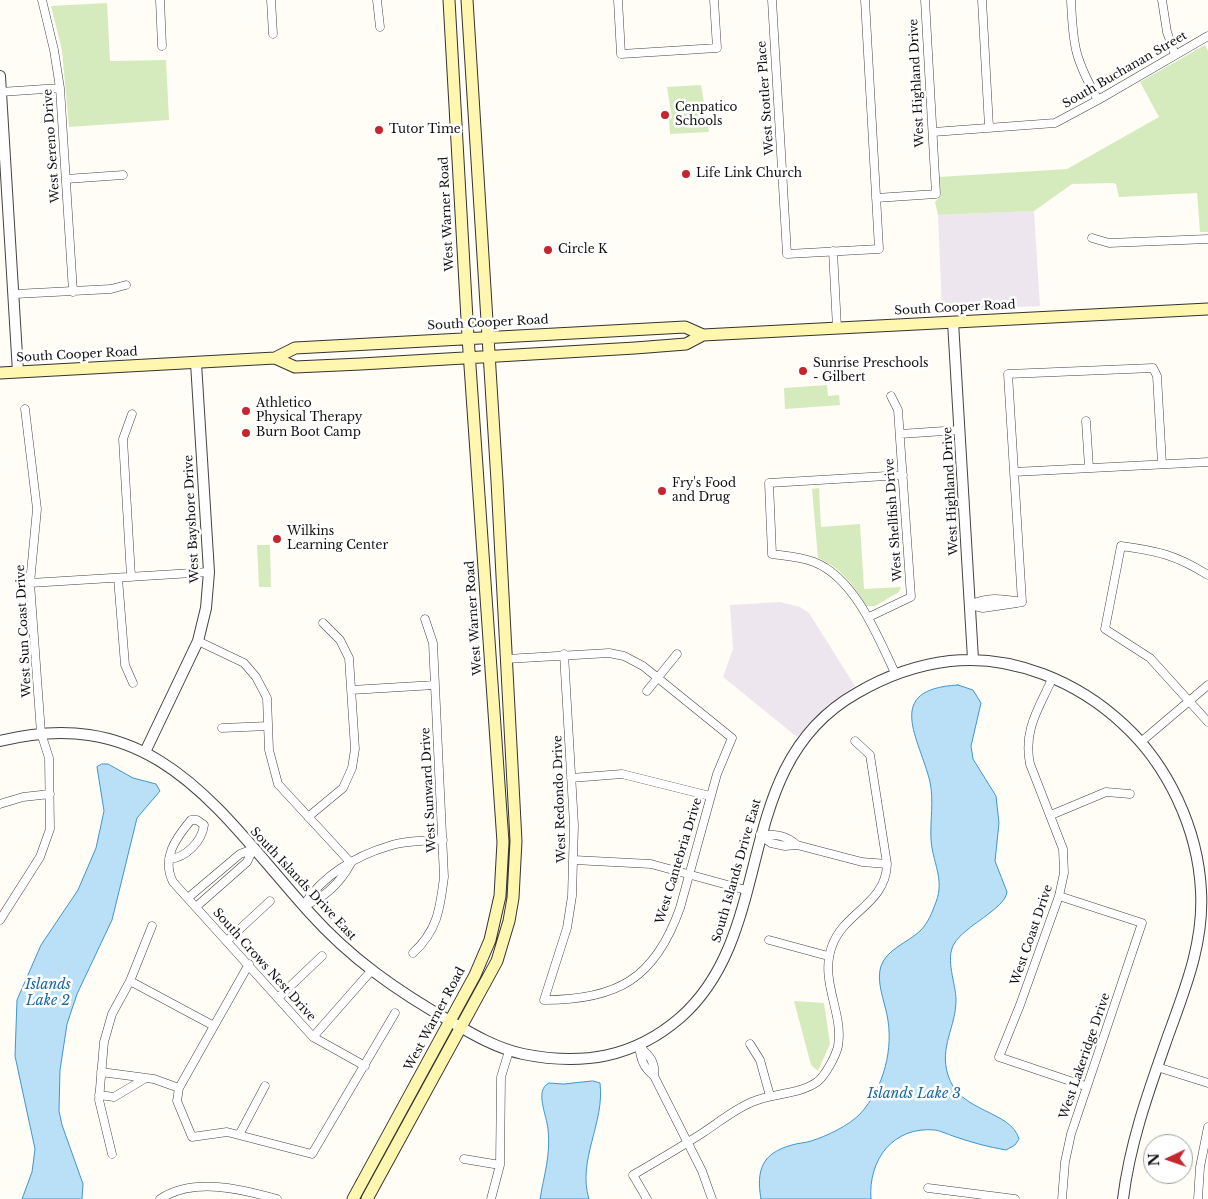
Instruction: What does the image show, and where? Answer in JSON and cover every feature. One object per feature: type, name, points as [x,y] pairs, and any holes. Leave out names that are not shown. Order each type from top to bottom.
[{"type":"main road","name":"West Warner Road","points":[[367,1199],[456,1025],[490,940],[503,870],[468,337],[449,0]]},
{"type":"main road","name":"West Warner Road","points":[[353,1199],[456,1025],[497,961],[509,921],[513,898],[516,841],[490,356],[467,0]]},
{"type":"main road","points":[[454,92],[472,87]]},
{"type":"main road","name":"South Cooper Road","points":[[275,358],[295,367],[470,358],[686,344],[704,335],[1208,309]]},
{"type":"main road","name":"South Cooper Road","points":[[0,373],[275,358],[295,348],[468,337],[685,326],[704,335]]},
{"type":"main road","points":[[484,569],[500,567]]},
{"type":"street","name":"West Sereno Drive","points":[[42,0],[60,88],[73,292]]},
{"type":"street","points":[[160,0],[162,46]]},
{"type":"street","points":[[271,0],[273,34]]},
{"type":"street","points":[[376,0],[380,27]]},
{"type":"street","points":[[618,0],[621,54],[717,48],[714,0]]},
{"type":"street","name":"West Stottler Place","points":[[772,0],[787,254],[833,251]]},
{"type":"street","points":[[837,328],[833,251],[879,249],[865,0]]},
{"type":"street","name":"West Highland Drive","points":[[876,198],[936,194],[925,0]]},
{"type":"street","points":[[982,0],[989,127]]},
{"type":"street","points":[[1071,0],[1075,54],[1083,74],[1098,100]]},
{"type":"street","points":[[1162,0],[1168,32],[1176,55]]},
{"type":"street","name":"South Buchanan Street","points":[[932,132],[1055,122],[1098,100],[1208,36]]},
{"type":"street","points":[[0,76],[15,294],[18,372]]},
{"type":"street","points":[[1,92],[60,88]]},
{"type":"street","points":[[66,179],[123,175]]},
{"type":"street","points":[[1092,238],[1109,243],[1208,239]]},
{"type":"street","points":[[15,294],[111,289],[126,285]]},
{"type":"street","name":"West Highland Drive","points":[[953,322],[973,658]]},
{"type":"street","name":"West Bayshore Drive","points":[[145,752],[198,641],[205,614],[209,572],[196,363]]},
{"type":"street","points":[[970,605],[983,608],[999,608],[1022,602],[1008,374],[1153,368],[1156,376],[1162,464]]},
{"type":"street","name":"West Shellfish Drive","points":[[868,617],[911,597],[898,410],[891,396]]},
{"type":"street","name":"West Sun Coast Drive","points":[[0,920],[40,858],[50,829],[49,758],[41,733],[30,583],[37,509],[24,409]]},
{"type":"street","points":[[131,577],[123,439],[132,414]]},
{"type":"street","points":[[1086,420],[1089,468]]},
{"type":"street","points":[[900,434],[960,430]]},
{"type":"street","points":[[1014,472],[1208,462]]},
{"type":"street","points":[[894,673],[868,617],[835,576],[816,562],[794,556],[772,554],[769,483],[902,475]]},
{"type":"street","points":[[1208,575],[1192,565],[1161,552],[1121,546],[1105,629],[1150,658],[1208,722]]},
{"type":"street","points":[[30,583],[209,572]]},
{"type":"street","points":[[118,578],[125,665],[133,683]]},
{"type":"street","name":"West Sunward Drive","points":[[413,952],[432,932],[440,910],[444,876],[433,643],[425,619]]},
{"type":"street","points":[[308,817],[343,788],[352,768],[355,749],[349,658],[340,640],[323,623]]},
{"type":"street","points":[[198,641],[244,662],[256,677],[267,698],[272,766],[278,784],[351,864]]},
{"type":"street","points":[[506,659],[609,652],[624,656],[643,666],[657,677]]},
{"type":"street","name":"West Redondo Drive","points":[[544,1000],[567,928],[574,860],[564,654]]},
{"type":"street","points":[[647,691],[677,654]]},
{"type":"street","name":"South Islands Drive East","points":[[0,740],[41,733],[98,738],[145,752],[169,765],[194,785],[303,906],[342,946],[371,971],[419,1004],[509,1051],[552,1060],[582,1059],[611,1055],[639,1046],[683,1015],[716,975],[737,924],[760,835],[774,792],[786,767],[808,735],[827,713],[844,700],[894,673],[938,662],[973,658],[1016,666],[1052,678],[1082,691],[1110,712],[1142,741],[1160,766],[1182,813],[1196,857],[1201,891],[1200,927],[1194,963],[1136,1128],[1123,1199]]},
{"type":"street","name":"West Cantebria Drive","points":[[544,1000],[578,1000],[607,993],[630,981],[647,968],[672,929],[710,796],[732,738],[657,677]]},
{"type":"street","name":"West Coast Drive","points":[[1052,678],[1028,736],[1027,751],[1030,764],[1063,849],[1064,873],[1059,896],[1020,1005],[999,1056],[1086,1086]]},
{"type":"street","points":[[351,690],[435,685]]},
{"type":"street","points":[[1142,741],[1208,685]]},
{"type":"street","points":[[222,728],[268,726]]},
{"type":"street","points":[[647,1199],[633,1175],[751,1102],[800,1090],[818,1081],[831,1062],[838,1046],[838,1030],[827,970],[828,956],[833,942],[881,890],[887,878],[887,864],[870,755],[855,741]]},
{"type":"street","points":[[571,778],[622,774],[710,796]]},
{"type":"street","points":[[1051,815],[1106,792],[1130,794]]},
{"type":"street","points":[[0,804],[24,797],[50,794]]},
{"type":"street","points":[[191,820],[197,820],[204,825],[203,835],[187,851],[179,858],[169,859],[173,843],[191,820]]},
{"type":"street","points":[[760,835],[775,834],[790,838],[797,845],[862,862],[887,864]]},
{"type":"street","points":[[303,906],[319,886],[336,870],[390,846],[443,840]]},
{"type":"street","points":[[189,898],[240,854],[253,849]]},
{"type":"street","points":[[197,906],[247,862],[253,849]]},
{"type":"street","name":"South Crows Nest Drive","points":[[169,859],[168,872],[173,882],[228,940],[313,1037],[365,1066]]},
{"type":"street","points":[[574,860],[651,864],[746,890]]},
{"type":"street","name":"West Lakeridge Drive","points":[[1059,896],[1142,923],[1086,1086],[1064,1162],[1062,1199]]},
{"type":"street","points":[[228,940],[270,901]]},
{"type":"street","points":[[112,1154],[102,1118],[99,1095],[104,1042],[112,1014],[130,981],[152,926]]},
{"type":"street","points":[[769,940],[828,956]]},
{"type":"street","points":[[279,997],[322,956]]},
{"type":"street","points":[[249,964],[179,1088],[177,1101],[192,1137],[226,1132],[312,1154],[365,1066],[394,1013]]},
{"type":"street","points":[[313,1037],[371,971]]},
{"type":"street","points":[[130,981],[214,1026]]},
{"type":"street","points":[[750,1044],[760,1060],[770,1096]]},
{"type":"street","points":[[639,1046],[650,1055],[655,1067],[654,1076],[712,1199]]},
{"type":"street","points":[[491,1199],[500,1165],[501,1077],[509,1051]]},
{"type":"street","points":[[1157,1067],[1208,1084]]},
{"type":"street","points":[[101,1072],[146,1078],[179,1088]]},
{"type":"street","points":[[99,1095],[114,1097],[146,1078]]},
{"type":"street","points":[[238,1135],[265,1086]]},
{"type":"street","points":[[1198,1199],[1200,1167],[1208,1127]]},
{"type":"street","points":[[464,1159],[500,1165]]},
{"type":"street","points":[[160,1199],[168,1194],[192,1188],[232,1188],[277,1199]]},
{"type":"street","points":[[928,1188],[1015,1199]]},
{"type":"shaded area","points":[[1034,211],[1040,306],[942,311],[938,215]]},
{"type":"shaded area","points":[[780,602],[800,607],[809,613],[855,686],[828,705],[797,737],[723,677],[733,649],[730,605]]},
{"type":"green space","points":[[107,3],[110,61],[166,60],[169,120],[69,127],[62,50],[51,6]]},
{"type":"green space","points":[[1205,45],[1208,51],[1208,232],[1200,232],[1197,193],[1119,197],[1116,184],[1114,183],[1072,184],[1034,211],[938,215],[935,202],[941,195],[939,177],[1067,169],[1159,117],[1140,82]]},
{"type":"green space","points":[[701,85],[709,132],[670,134],[669,119],[672,118],[667,87]]},
{"type":"green space","points":[[827,385],[828,396],[839,395],[840,405],[785,409],[784,388]]},
{"type":"green space","points":[[819,488],[821,527],[860,524],[864,589],[901,587],[899,592],[875,606],[866,606],[857,591],[840,572],[818,558],[812,489]]},
{"type":"green space","points":[[257,545],[270,545],[271,587],[259,587]]},
{"type":"green space","points":[[794,1001],[824,1003],[830,1044],[818,1071],[811,1065]]},
{"type":"water","name":"Islands Lake 3","points":[[958,685],[973,690],[981,703],[971,746],[973,759],[996,796],[999,823],[995,861],[1007,892],[999,905],[959,937],[954,944],[951,964],[956,1000],[945,1055],[946,1065],[948,1075],[954,1087],[963,1097],[1006,1122],[1014,1129],[1019,1139],[1015,1145],[1006,1150],[972,1142],[937,1130],[920,1130],[907,1134],[886,1148],[874,1171],[871,1199],[761,1199],[761,1171],[763,1164],[768,1158],[782,1148],[809,1142],[850,1123],[868,1104],[881,1080],[888,1054],[889,1028],[879,978],[881,966],[888,955],[920,931],[925,925],[936,902],[939,886],[931,839],[932,803],[930,782],[914,733],[913,706],[920,696],[935,689]]},
{"type":"water","name":"Islands Lake 2","points":[[102,764],[108,764],[133,778],[156,784],[160,791],[137,818],[112,920],[77,994],[67,1024],[60,1070],[59,1111],[62,1125],[83,1184],[82,1199],[22,1199],[32,1172],[35,1149],[15,1056],[17,1000],[41,945],[78,890],[96,848],[104,811],[97,767]]},
{"type":"water","points":[[593,1081],[600,1083],[600,1098],[599,1113],[586,1170],[589,1199],[540,1199],[549,1147],[548,1129],[542,1104],[542,1091],[549,1083],[563,1084]]},
{"type":"place","name":"Cenpatico Schools","points":[[665,115]]},
{"type":"place","name":"Tutor Time","points":[[379,130]]},
{"type":"place","name":"Life Link Church","points":[[686,174]]},
{"type":"place","name":"Circle K","points":[[548,250]]},
{"type":"place","name":"Sunrise Preschools - Gilbert","points":[[803,371]]},
{"type":"place","name":"Athletico Physical Therapy","points":[[246,411]]},
{"type":"place","name":"Burn Boot Camp","points":[[246,433]]},
{"type":"place","name":"Fry's Food and Drug","points":[[662,491]]},
{"type":"place","name":"Wilkins Learning Center","points":[[277,539]]}]
